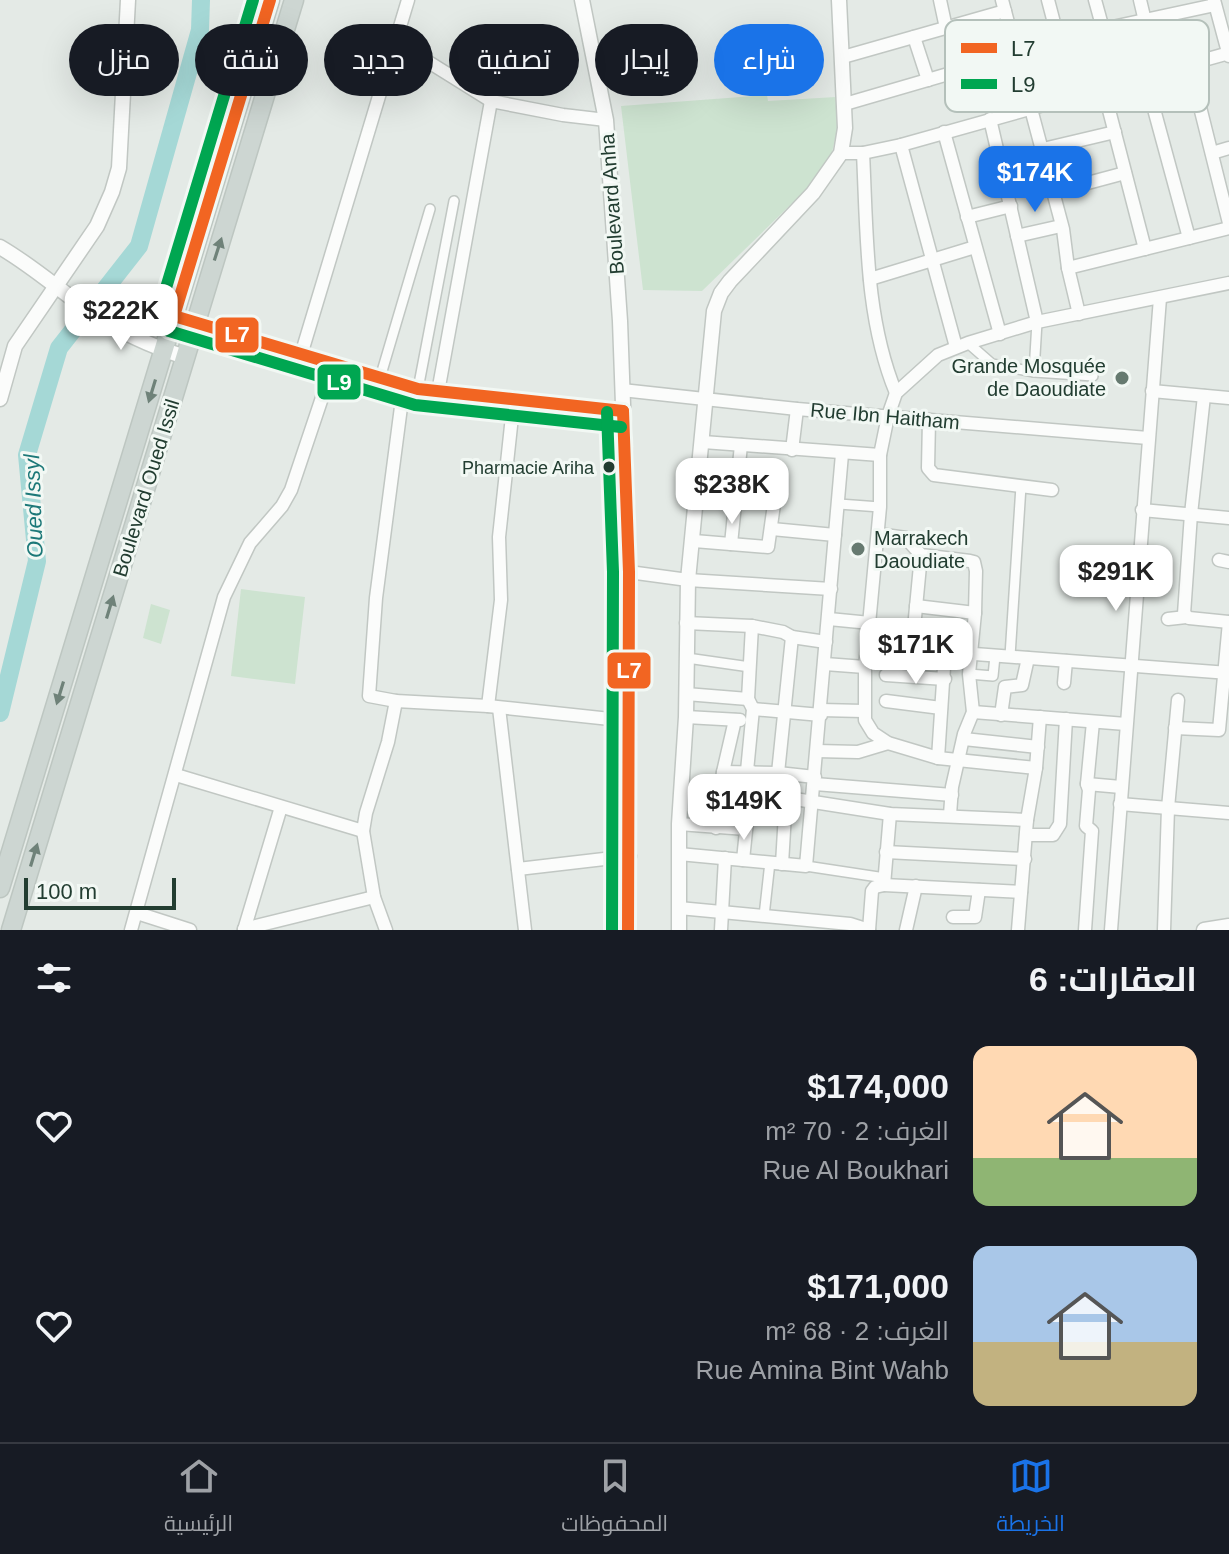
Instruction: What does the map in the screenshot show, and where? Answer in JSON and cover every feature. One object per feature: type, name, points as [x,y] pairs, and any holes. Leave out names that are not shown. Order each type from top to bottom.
[{"type":"main road","name":"Boulevard Oued Issil","points":[[0,888],[270,0]]},
{"type":"main road","name":"Boulevard Oued Issil","points":[[11,930],[294,0]]},
{"type":"street","points":[[0,399],[3,375],[15,346],[106,209],[119,168],[128,0]]},
{"type":"street","points":[[400,24],[408,0]]},
{"type":"street","name":"Boulevard Anha","points":[[582,0],[606,120],[613,192],[629,572],[629,721]]},
{"type":"street","points":[[679,930],[679,824],[686,717],[688,580],[714,311],[721,293],[813,193],[841,153],[845,140],[845,104],[839,0]]},
{"type":"street","points":[[940,0],[945,23]]},
{"type":"street","points":[[1048,0],[1053,20]]},
{"type":"street","points":[[1095,0],[1101,20]]},
{"type":"street","points":[[1140,0],[1145,20]]},
{"type":"street","points":[[1149,20],[1214,3],[1229,54],[1209,58]]},
{"type":"street","points":[[966,20],[1004,5]]},
{"type":"street","points":[[843,57],[945,28]]},
{"type":"street","points":[[914,37],[928,80]]},
{"type":"street","points":[[433,63],[491,101],[606,120]]},
{"type":"street","points":[[845,104],[945,75]]},
{"type":"street","points":[[301,355],[379,96]]},
{"type":"street","points":[[438,392],[491,101]]},
{"type":"street","points":[[841,153],[863,153],[901,145],[1016,112]]},
{"type":"street","points":[[1032,112],[1054,192],[1079,314]]},
{"type":"street","points":[[1110,112],[1145,249]]},
{"type":"street","points":[[1155,112],[1189,238]]},
{"type":"street","points":[[1068,268],[1229,225],[1202,112]]},
{"type":"street","points":[[990,119],[1037,322],[1034,372]]},
{"type":"street","points":[[944,132],[1000,334]]},
{"type":"street","points":[[1043,149],[1115,132]]},
{"type":"street","points":[[901,145],[933,259],[962,345],[992,364],[1034,372],[1093,376]]},
{"type":"street","points":[[1212,153],[1229,148]]},
{"type":"street","points":[[863,153],[870,279],[880,347],[896,393]]},
{"type":"street","points":[[1054,192],[1125,173]]},
{"type":"street","points":[[418,389],[454,201]]},
{"type":"street","points":[[967,217],[1011,206]]},
{"type":"street","points":[[380,378],[430,209]]},
{"type":"street","points":[[1017,236],[1061,226]]},
{"type":"street","points":[[0,247],[57,285],[96,316],[164,350],[185,357]]},
{"type":"street","points":[[870,279],[975,247]]},
{"type":"street","points":[[1036,768],[938,758],[888,743],[873,733],[865,720],[865,667],[880,507],[880,455],[896,393],[931,361],[962,345],[1037,322],[1229,283]]},
{"type":"street","points":[[1111,930],[1160,298]]},
{"type":"street","points":[[174,316],[418,389],[623,411]]},
{"type":"street","points":[[131,930],[224,597],[250,543],[282,506],[291,490],[333,365]]},
{"type":"street","points":[[404,384],[376,598],[369,696],[629,721],[628,930]]},
{"type":"street","name":"Rue Ibn Haitham","points":[[622,390],[797,409],[1148,438]]},
{"type":"street","points":[[1152,391],[1229,398]]},
{"type":"street","points":[[1186,617],[1184,604],[1191,514],[1204,396]]},
{"type":"street","points":[[514,398],[499,537],[501,600],[494,707],[525,930]]},
{"type":"street","points":[[792,450],[797,409]]},
{"type":"street","points":[[929,420],[928,468],[934,475],[1052,490]]},
{"type":"street","points":[[703,442],[880,455]]},
{"type":"street","points":[[731,544],[741,445]]},
{"type":"street","points":[[806,866],[842,454]]},
{"type":"street","points":[[694,541],[768,547],[776,490],[736,485]]},
{"type":"street","points":[[1010,656],[1021,486]]},
{"type":"street","points":[[839,504],[880,507]]},
{"type":"street","points":[[1142,510],[1229,518]]},
{"type":"street","points":[[772,529],[835,535]]},
{"type":"street","points":[[878,534],[906,538],[921,555],[974,562],[975,613],[969,674],[973,712],[959,759],[950,815]]},
{"type":"street","points":[[912,649],[921,555]]},
{"type":"street","points":[[629,572],[688,580],[831,589]]},
{"type":"street","points":[[916,606],[975,613]]},
{"type":"street","points":[[1168,619],[1186,617],[1229,622],[1219,730],[1175,728]]},
{"type":"street","points":[[829,619],[870,623]]},
{"type":"street","points":[[686,623],[752,626],[826,642]]},
{"type":"street","points":[[743,860],[750,792],[752,626]]},
{"type":"street","points":[[778,773],[792,637]]},
{"type":"street","points":[[868,646],[1226,673]]},
{"type":"street","points":[[938,758],[945,652]]},
{"type":"street","points":[[969,674],[993,676],[995,656]]},
{"type":"street","points":[[687,658],[750,667]]},
{"type":"street","points":[[1001,715],[1005,687],[1023,683],[1028,658]]},
{"type":"street","points":[[1064,683],[1066,661]]},
{"type":"street","points":[[825,664],[865,667]]},
{"type":"street","points":[[886,675],[945,679]]},
{"type":"street","points":[[686,694],[751,710],[863,711]]},
{"type":"street","points":[[1164,930],[1168,808],[1178,700]]},
{"type":"street","points":[[386,930],[374,897],[363,831],[396,701]]},
{"type":"street","points":[[886,701],[941,708]]},
{"type":"street","points":[[686,717],[735,720],[751,710]]},
{"type":"street","points":[[973,712],[1126,724]]},
{"type":"street","points":[[1018,930],[1040,717]]},
{"type":"street","points":[[1026,835],[1053,835],[1060,824],[1066,719]]},
{"type":"street","points":[[716,828],[723,772],[735,720]]},
{"type":"street","points":[[1086,826],[1093,722]]},
{"type":"street","points":[[964,739],[1038,747]]},
{"type":"street","points":[[817,751],[858,752],[888,743]]},
{"type":"street","points":[[723,772],[778,773],[952,795]]},
{"type":"street","points":[[176,775],[363,831]]},
{"type":"street","points":[[1087,784],[1121,787]]},
{"type":"street","points":[[750,792],[890,814],[1027,820]]},
{"type":"street","points":[[764,916],[786,797]]},
{"type":"street","points":[[1120,804],[1229,813]]},
{"type":"street","points":[[244,929],[281,807]]},
{"type":"street","points":[[884,882],[890,814]]},
{"type":"street","points":[[679,824],[746,829]]},
{"type":"street","points":[[1060,824],[1086,826],[1092,831],[1085,930]]},
{"type":"street","points":[[886,852],[1025,859]]},
{"type":"street","points":[[679,854],[806,866],[916,886],[1021,892]]},
{"type":"street","points":[[518,869],[630,856]]},
{"type":"street","points":[[721,930],[725,858]]},
{"type":"street","points":[[679,908],[869,930],[872,891],[884,882]]},
{"type":"street","points":[[906,930],[916,886]]},
{"type":"street","points":[[953,917],[976,916],[979,890]]},
{"type":"street","points":[[244,929],[374,897]]},
{"type":"street","points":[[137,913],[190,930]]},
{"type":"street","points":[[1204,930],[1229,926]]},
{"type":"green space","points":[[754,96],[767,96],[768,101],[836,97],[837,130],[831,157],[813,183],[702,291],[643,290],[621,106]]},
{"type":"green space","points":[[241,589],[305,597],[295,684],[231,676]]},
{"type":"green space","points":[[151,604],[170,610],[161,644],[143,638]]},
{"type":"waterway","name":"Oued Issyl","points":[[0,713],[37,561],[27,455],[59,348],[139,246],[200,30],[201,0]]},
{"type":"transit line","name":"L9","points":[[253,0],[159,311],[162,326],[169,331],[415,405],[621,427]]},
{"type":"transit line","name":"L7","points":[[270,0],[174,316],[418,389],[623,411]]},
{"type":"transit line","name":"L7","points":[[623,411],[629,572],[628,930]]},
{"type":"transit line","name":"L9","points":[[607,412],[613,572],[612,930]]},
{"type":"place","name":"Grande Mosquée de Daoudiate","points":[[1122,378]]},
{"type":"place","name":"Pharmacie Ariha","points":[[609,467]]},
{"type":"place","name":"Marrakech Daoudiate","points":[[858,549]]}]
